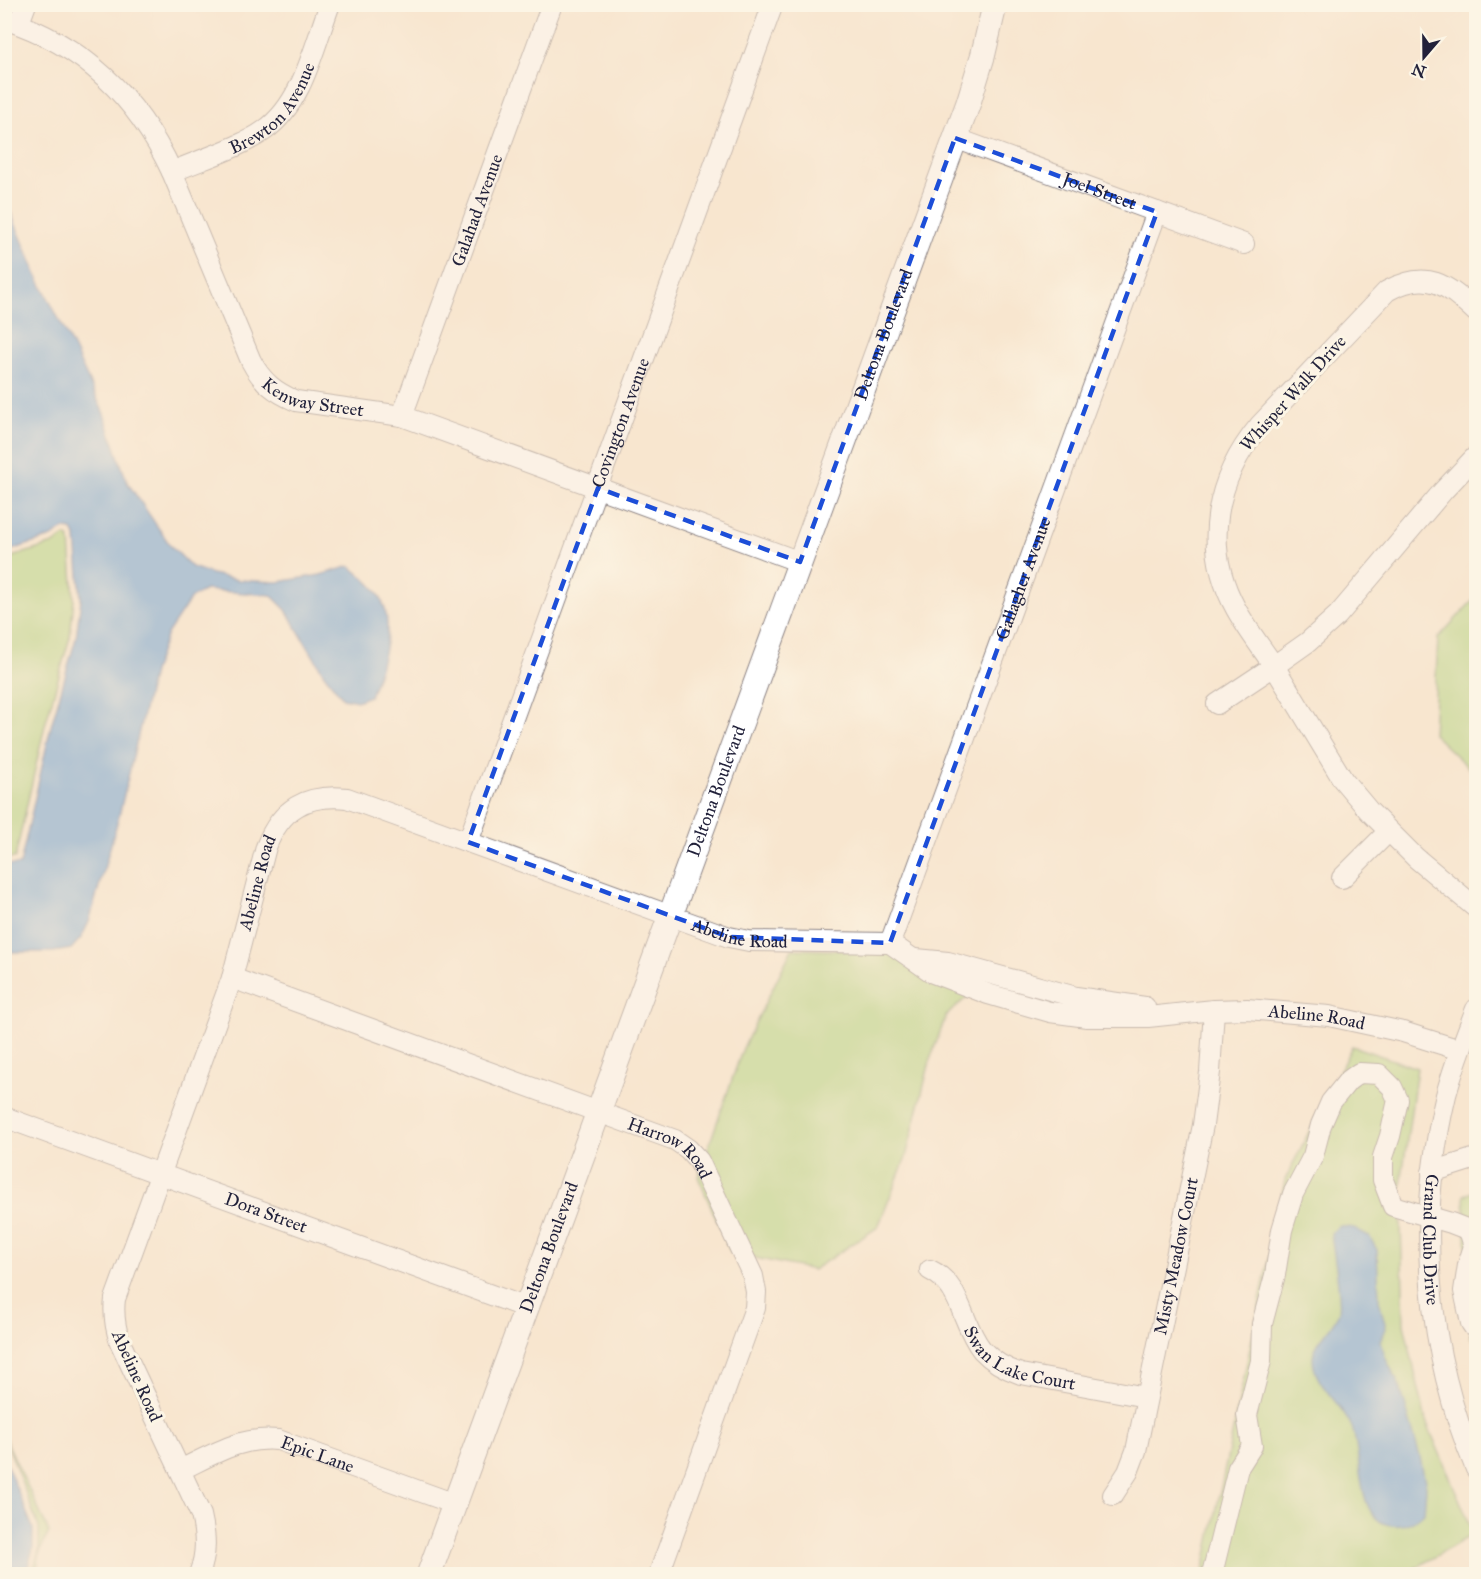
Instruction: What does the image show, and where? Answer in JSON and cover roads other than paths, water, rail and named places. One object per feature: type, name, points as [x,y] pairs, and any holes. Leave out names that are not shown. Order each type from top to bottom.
[{"type":"main road","name":"Deltona Boulevard","points":[[429,1575],[955,138],[983,56],[995,4]]},
{"type":"street","points":[[12,21],[26,4]]},
{"type":"street","name":"Brewton Avenue","points":[[172,172],[252,138],[280,116],[298,90],[330,4]]},
{"type":"street","name":"Galahad Avenue","points":[[402,416],[552,4]]},
{"type":"street","name":"Covington Avenue","points":[[468,842],[773,4]]},
{"type":"street","name":"Kenway Street","points":[[12,21],[53,39],[80,56],[102,74],[143,119],[160,146],[172,172],[251,362],[268,386],[281,395],[296,401],[402,416],[800,562]]},
{"type":"street","name":"Joel Street","points":[[955,138],[1244,244]]},
{"type":"street","name":"Gallagher Avenue","points":[[890,943],[1157,212]]},
{"type":"street","name":"Whisper Walk Drive","points":[[1476,312],[1453,290],[1434,282],[1411,281],[1399,284],[1387,291],[1245,442],[1224,484],[1218,509],[1216,533],[1219,562],[1235,608],[1274,666],[1343,780],[1388,832],[1476,908]]},
{"type":"street","points":[[1217,704],[1308,642],[1338,615],[1404,535],[1476,456]]},
{"type":"street","name":"Abeline Road","points":[[199,1575],[205,1550],[205,1534],[201,1515],[120,1342],[113,1311],[115,1299],[232,978],[266,847],[281,819],[293,808],[307,801],[319,798],[347,798],[729,937],[749,941],[890,943],[933,973],[988,994],[1050,1012],[1087,1017],[1148,1017],[1247,1009],[1329,1016],[1403,1032],[1460,1050]]},
{"type":"street","points":[[1342,878],[1388,832]]},
{"type":"street","name":"Harrow Road","points":[[232,978],[675,1140],[699,1161],[753,1276],[756,1292],[752,1319],[658,1575]]},
{"type":"street","name":"Grand Club Drive","points":[[1476,1009],[1460,1050],[1445,1102],[1432,1172],[1429,1218],[1429,1261],[1442,1360],[1453,1404],[1476,1469]]},
{"type":"street","name":"Misty Meadow Court","points":[[1113,1495],[1128,1472],[1136,1451],[1203,1125],[1210,1072],[1214,1010]]},
{"type":"street","points":[[1212,1575],[1238,1468],[1252,1446],[1247,1415],[1261,1361],[1262,1324],[1275,1275],[1282,1230],[1293,1194],[1313,1156],[1321,1125],[1331,1102],[1348,1081],[1359,1073],[1379,1074],[1392,1087],[1398,1100],[1383,1157],[1383,1180],[1393,1206],[1469,1230],[1474,1246],[1464,1291],[1471,1323],[1476,1330]]},
{"type":"street","name":"Dora Street","points":[[4,1117],[527,1308]]},
{"type":"street","points":[[1432,1172],[1476,1158]]},
{"type":"street","name":"Swan Lake Court","points":[[930,1270],[945,1280],[954,1291],[974,1338],[982,1350],[994,1361],[1021,1374],[1146,1397]]},
{"type":"street","name":"Epic Lane","points":[[180,1470],[246,1440],[270,1439],[455,1504]]},
{"type":"water","points":[[5,202],[38,278],[104,414],[127,482],[170,545],[192,567],[238,580],[278,582],[320,575],[350,566],[374,588],[383,604],[387,630],[383,657],[370,696],[357,701],[343,698],[324,674],[286,610],[271,595],[205,590],[191,598],[167,634],[153,672],[119,816],[89,922],[81,938],[71,949],[53,952],[5,952],[5,865],[20,865],[51,726],[76,638],[81,599],[76,538],[72,530],[64,529],[52,537],[5,552]]},
{"type":"water","points":[[1340,1226],[1354,1228],[1369,1236],[1377,1250],[1379,1300],[1386,1328],[1381,1341],[1385,1357],[1400,1387],[1426,1487],[1424,1513],[1405,1524],[1391,1525],[1379,1521],[1371,1511],[1365,1498],[1355,1436],[1351,1425],[1322,1385],[1314,1368],[1313,1358],[1316,1346],[1333,1324],[1339,1311],[1331,1233]]},
{"type":"water","points":[[4,1458],[33,1528],[33,1549],[26,1574],[5,1574]]}]
